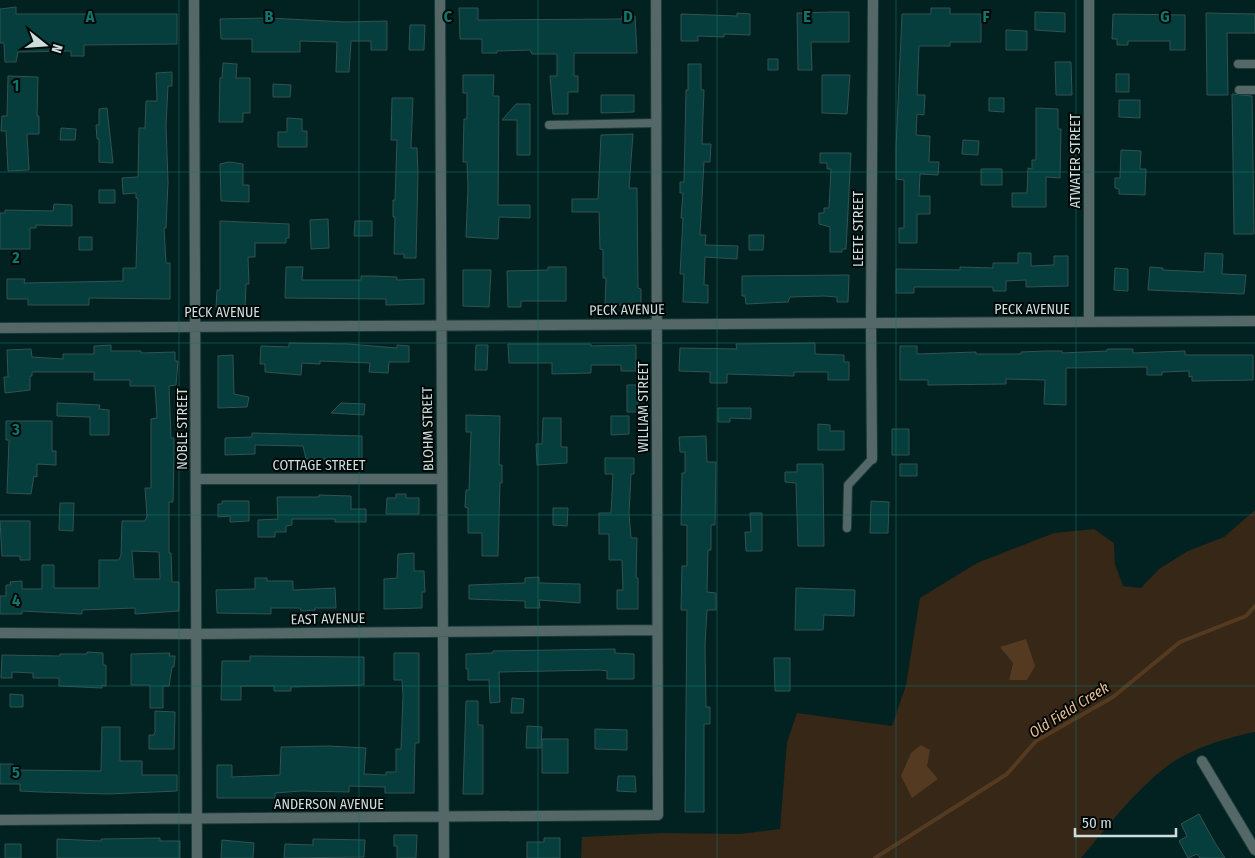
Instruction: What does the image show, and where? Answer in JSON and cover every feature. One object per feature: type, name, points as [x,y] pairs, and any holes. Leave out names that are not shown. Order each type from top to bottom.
[{"type":"street","name":"NOBLE STREET","points":[[194,0],[197,858]]},
{"type":"street","name":"BLOHM STREET","points":[[440,0],[442,818],[444,858]]},
{"type":"street","name":"WILLIAM STREET","points":[[656,0],[658,814]]},
{"type":"street","name":"LEETE STREET","points":[[872,459],[873,0]]},
{"type":"street","name":"ATWATER STREET","points":[[1089,0],[1089,322]]},
{"type":"street","name":"PECK AVENUE","points":[[0,328],[1255,321]]},
{"type":"street","name":"COTTAGE STREET","points":[[196,479],[442,478]]},
{"type":"street","name":"EAST AVENUE","points":[[0,633],[195,634],[657,630]]},
{"type":"street","points":[[1202,761],[1251,833],[1255,850]]},
{"type":"street","name":"ANDERSON AVENUE","points":[[0,820],[442,818],[658,814]]},
{"type":"lane","points":[[1238,64],[1255,64]]},
{"type":"lane","points":[[1239,90],[1255,90]]},
{"type":"lane","points":[[549,125],[655,123]]},
{"type":"lane","points":[[846,528],[848,485],[872,459]]},
{"type":"shaded area","points":[[1255,510],[1255,732],[1208,745],[1166,767],[1132,799],[1081,858],[581,858],[582,837],[662,833],[740,834],[780,829],[787,742],[797,713],[892,726],[906,685],[920,598],[977,563],[1054,533],[1094,529],[1114,543],[1115,564],[1123,586],[1141,588],[1159,569],[1188,551],[1224,537]],"holes":[[[1013,663],[1027,680],[1009,680]]]},
{"type":"shaded area","points":[[1026,639],[1035,666],[1027,680],[1009,680],[1013,663],[1000,647]]},
{"type":"shaded area","points":[[921,745],[930,750],[927,766],[938,779],[912,798],[901,776],[911,753]]},
{"type":"building","points":[[16,7],[16,14],[177,14],[177,44],[84,45],[84,56],[71,56],[71,51],[18,52],[16,62],[5,62],[4,43],[0,43],[0,9]]},
{"type":"building","points":[[459,8],[478,8],[478,20],[622,19],[622,16],[635,16],[637,53],[574,53],[574,76],[578,76],[578,92],[568,92],[568,114],[553,114],[550,76],[557,76],[557,54],[532,54],[530,50],[482,53],[482,39],[460,39]]},
{"type":"building","points":[[931,8],[950,8],[950,14],[981,14],[981,42],[950,42],[950,46],[919,46],[917,95],[925,95],[924,115],[917,114],[916,135],[930,136],[929,162],[939,162],[938,175],[920,174],[919,196],[930,196],[930,214],[917,214],[917,243],[899,243],[899,228],[904,228],[904,180],[896,179],[902,14],[931,14]]},
{"type":"building","points":[[849,12],[849,42],[811,42],[812,70],[798,70],[797,13]]},
{"type":"building","points":[[1035,12],[1065,13],[1065,32],[1035,30]]},
{"type":"building","points":[[737,13],[750,14],[750,35],[698,36],[698,41],[681,41],[681,14],[737,16]]},
{"type":"building","points":[[1206,13],[1255,14],[1255,33],[1227,33],[1228,95],[1207,95]]},
{"type":"building","points":[[1113,14],[1185,15],[1185,50],[1170,50],[1170,41],[1128,41],[1128,45],[1117,45],[1117,39],[1112,39]]},
{"type":"building","points":[[269,18],[346,22],[387,21],[387,50],[371,50],[371,41],[351,41],[349,72],[336,72],[337,42],[300,41],[300,52],[252,52],[252,39],[221,39],[220,19]]},
{"type":"building","points":[[410,25],[425,25],[424,50],[409,50]]},
{"type":"building","points":[[1006,30],[1027,31],[1027,50],[1006,50]]},
{"type":"building","points":[[768,59],[778,59],[778,70],[768,70]]},
{"type":"building","points":[[1055,62],[1071,62],[1072,95],[1056,95]]},
{"type":"building","points":[[223,63],[237,64],[236,78],[250,78],[250,113],[243,113],[243,122],[219,122],[220,78],[222,78]]},
{"type":"building","points":[[688,64],[701,64],[701,90],[704,90],[702,144],[711,144],[710,162],[704,162],[700,235],[706,235],[705,245],[738,246],[737,259],[705,257],[704,285],[708,285],[708,303],[683,302],[684,274],[680,274],[683,193],[680,193],[680,182],[684,182]]},
{"type":"building","points":[[172,72],[172,86],[168,86],[166,125],[168,182],[166,228],[164,228],[166,263],[170,263],[170,299],[89,298],[89,305],[28,305],[28,299],[7,299],[7,279],[25,279],[24,283],[123,281],[123,268],[136,268],[138,199],[136,198],[136,193],[123,194],[122,178],[138,177],[139,128],[145,128],[146,101],[157,101],[156,73]]},
{"type":"building","points":[[1116,74],[1129,74],[1129,92],[1116,92]]},
{"type":"building","points":[[463,75],[494,75],[493,96],[499,96],[498,205],[530,205],[530,218],[499,217],[498,239],[466,237],[467,162],[463,162],[464,119],[467,119],[467,93],[463,93]]},
{"type":"building","points":[[822,75],[850,75],[847,114],[822,113]]},
{"type":"building","points":[[8,76],[38,77],[37,116],[39,116],[39,134],[27,134],[29,170],[8,171],[6,131],[1,131],[2,116],[7,116]]},
{"type":"building","points":[[273,84],[291,85],[290,97],[273,97]]},
{"type":"building","points":[[1232,94],[1252,96],[1254,234],[1234,234]]},
{"type":"building","points":[[601,95],[634,95],[634,112],[601,113]]},
{"type":"building","points":[[392,98],[413,98],[411,148],[417,148],[418,173],[416,258],[404,258],[404,254],[394,254],[395,217],[393,217],[393,200],[395,200],[397,140],[391,140]]},
{"type":"building","points":[[989,98],[1004,98],[1004,112],[989,111]]},
{"type":"building","points":[[1119,100],[1140,100],[1140,118],[1119,117]]},
{"type":"building","points":[[516,104],[530,104],[530,155],[517,155],[517,120],[502,120]]},
{"type":"building","points":[[107,108],[113,163],[99,162],[99,139],[97,139],[96,125],[99,125],[99,109]]},
{"type":"building","points":[[1036,108],[1058,109],[1058,129],[1061,129],[1060,178],[1046,177],[1046,207],[1012,207],[1012,193],[1027,193],[1028,168],[1032,169],[1032,160],[1036,160]]},
{"type":"building","points":[[287,118],[302,119],[302,131],[307,131],[307,147],[278,147],[278,132],[287,132]]},
{"type":"building","points":[[61,128],[76,129],[75,140],[60,140]]},
{"type":"building","points":[[633,134],[629,188],[637,188],[638,288],[641,289],[641,305],[605,305],[606,278],[603,278],[603,250],[600,249],[599,212],[572,212],[572,199],[598,199],[601,135]]},
{"type":"building","points":[[963,140],[979,141],[978,155],[962,154]]},
{"type":"building","points":[[1121,150],[1141,151],[1140,169],[1146,169],[1145,195],[1119,194],[1119,189],[1115,188],[1115,178],[1120,178]]},
{"type":"building","points":[[820,153],[851,153],[846,249],[842,249],[842,252],[830,252],[830,227],[819,224],[819,213],[824,213],[824,208],[829,208],[831,169],[827,169],[827,163],[820,163]]},
{"type":"building","points":[[229,162],[243,164],[243,185],[249,185],[249,202],[221,201],[220,164]]},
{"type":"building","points":[[981,169],[1002,169],[1002,185],[981,185]]},
{"type":"building","points":[[99,190],[115,190],[115,203],[99,203]]},
{"type":"building","points":[[54,204],[72,205],[72,226],[36,225],[36,228],[30,228],[30,249],[0,249],[0,213],[5,213],[5,210],[53,211]]},
{"type":"building","points":[[328,219],[329,248],[311,249],[310,220]]},
{"type":"building","points":[[220,221],[289,224],[289,238],[286,238],[286,243],[255,243],[255,257],[248,257],[249,284],[246,284],[245,309],[216,308],[217,290],[220,290]]},
{"type":"building","points":[[355,221],[372,221],[372,236],[354,236]]},
{"type":"building","points":[[749,235],[764,235],[763,250],[749,250]]},
{"type":"building","points":[[79,237],[92,237],[92,250],[79,250]]},
{"type":"building","points":[[1018,253],[1031,253],[1031,266],[1054,265],[1054,256],[1068,256],[1068,286],[1026,287],[1026,280],[1006,281],[1006,291],[993,291],[993,287],[914,287],[914,293],[896,293],[896,269],[960,270],[960,267],[993,268],[993,263],[1018,263]]},
{"type":"building","points":[[1205,253],[1223,254],[1222,274],[1246,275],[1244,294],[1148,290],[1150,267],[1163,268],[1163,270],[1204,272]]},
{"type":"building","points":[[286,267],[303,267],[302,280],[361,280],[361,276],[397,277],[397,280],[424,279],[424,304],[386,305],[386,299],[285,298]]},
{"type":"building","points":[[548,267],[566,267],[566,301],[521,301],[521,307],[508,307],[507,271],[548,270]]},
{"type":"building","points":[[1115,268],[1128,269],[1128,291],[1114,290]]},
{"type":"building","points":[[463,270],[491,270],[489,307],[463,306]]},
{"type":"building","points":[[849,275],[848,302],[837,302],[837,297],[824,296],[790,297],[788,302],[746,304],[745,296],[742,296],[742,276]]},
{"type":"building","points":[[289,343],[348,344],[397,348],[397,345],[409,346],[409,362],[389,362],[388,373],[369,372],[370,363],[320,361],[320,364],[302,363],[301,375],[265,372],[265,364],[260,364],[261,346],[289,347]]},
{"type":"building","points":[[815,343],[815,354],[844,355],[844,362],[849,362],[849,380],[828,380],[828,372],[794,372],[794,376],[727,374],[727,383],[710,383],[710,372],[679,371],[680,348],[737,349],[736,344]]},
{"type":"building","points":[[508,344],[636,345],[636,371],[621,371],[621,365],[591,365],[591,373],[552,374],[552,363],[509,363]]},
{"type":"building","points":[[111,345],[111,351],[141,351],[141,353],[175,352],[175,361],[178,361],[176,385],[169,386],[171,438],[174,438],[174,453],[173,502],[169,502],[169,553],[171,553],[172,582],[179,582],[179,611],[135,614],[135,608],[82,610],[82,614],[22,611],[22,614],[0,614],[0,596],[6,596],[6,585],[11,585],[10,582],[22,581],[22,589],[42,589],[42,565],[54,565],[54,588],[99,588],[99,560],[119,560],[121,555],[122,521],[145,521],[147,516],[145,488],[151,488],[151,419],[157,418],[155,386],[130,386],[130,380],[94,380],[94,372],[32,372],[32,376],[30,376],[30,390],[5,393],[4,377],[8,377],[7,350],[31,349],[32,357],[63,359],[63,354],[94,354],[94,346]],"holes":[[[132,551],[159,552],[160,579],[134,579]]]},
{"type":"building","points":[[476,345],[488,345],[487,370],[475,370]]},
{"type":"building","points":[[900,346],[917,346],[917,354],[976,352],[976,354],[1021,354],[1021,352],[1062,351],[1062,353],[1133,349],[1133,353],[1185,351],[1185,355],[1253,355],[1253,380],[1192,381],[1192,376],[1189,377],[1189,371],[1162,372],[1162,375],[1147,375],[1147,367],[1066,368],[1066,405],[1044,404],[1045,380],[1006,379],[1006,384],[928,385],[928,380],[900,380]]},
{"type":"building","points":[[233,355],[234,394],[249,397],[247,407],[218,408],[218,356]]},
{"type":"building","points":[[627,385],[638,385],[638,412],[627,412]]},
{"type":"building","points":[[57,403],[100,405],[99,409],[109,410],[109,435],[90,435],[90,417],[57,416]]},
{"type":"building","points":[[341,403],[365,404],[364,415],[331,413]]},
{"type":"building","points":[[718,408],[751,408],[751,419],[730,418],[730,422],[718,422]]},
{"type":"building","points":[[466,415],[500,416],[499,465],[502,465],[502,483],[500,483],[498,556],[482,556],[482,533],[468,533],[468,508],[465,507],[466,490],[469,490],[471,432],[466,432]]},
{"type":"building","points":[[611,416],[629,416],[629,434],[611,435]]},
{"type":"building","points":[[543,418],[561,418],[561,447],[567,447],[567,463],[537,465],[536,444],[542,444]]},
{"type":"building","points":[[6,421],[52,421],[52,451],[56,451],[56,465],[37,464],[37,477],[34,476],[31,494],[7,493],[9,440],[6,440]]},
{"type":"building","points":[[818,424],[830,425],[830,431],[844,431],[844,450],[818,450]]},
{"type":"building","points":[[892,429],[909,429],[909,455],[892,455]]},
{"type":"building","points":[[252,433],[362,436],[362,459],[306,459],[303,446],[255,445],[255,454],[225,455],[225,438],[252,437]]},
{"type":"building","points":[[706,436],[707,462],[716,462],[715,525],[711,525],[711,550],[708,550],[707,592],[716,593],[716,610],[707,610],[705,645],[706,707],[710,707],[710,724],[704,724],[704,812],[685,812],[687,610],[681,610],[682,566],[687,566],[687,525],[681,525],[682,473],[685,473],[685,452],[680,452],[679,437]]},
{"type":"building","points":[[605,458],[634,458],[634,474],[631,474],[629,514],[631,538],[637,538],[636,578],[638,578],[638,609],[617,609],[617,590],[623,590],[622,560],[609,560],[609,534],[599,534],[599,513],[611,513],[613,474],[605,474]]},
{"type":"building","points":[[797,464],[823,464],[824,546],[798,546],[796,483],[785,482],[785,472],[797,472]]},
{"type":"building","points":[[900,464],[917,464],[917,476],[900,476]]},
{"type":"building","points":[[396,494],[406,494],[406,498],[419,498],[419,514],[386,514],[387,498],[396,498]]},
{"type":"building","points":[[319,495],[351,496],[351,509],[366,509],[366,522],[335,522],[335,519],[292,519],[292,525],[286,526],[286,532],[275,532],[275,537],[258,537],[258,520],[278,519],[277,497],[319,497]]},
{"type":"building","points":[[222,501],[249,501],[249,521],[230,522],[230,516],[218,517],[218,504],[222,504]]},
{"type":"building","points":[[871,501],[889,502],[888,533],[870,533]]},
{"type":"building","points":[[60,503],[74,503],[73,531],[59,530]]},
{"type":"building","points":[[553,508],[568,508],[567,526],[553,525]]},
{"type":"building","points":[[750,513],[762,513],[762,551],[746,551],[745,532],[751,532]]},
{"type":"building","points":[[0,521],[30,521],[30,560],[20,560],[20,556],[2,556]]},
{"type":"building","points":[[414,553],[414,571],[424,571],[425,592],[422,592],[422,608],[384,609],[384,579],[397,578],[398,554]]},
{"type":"building","points":[[539,577],[539,583],[580,584],[580,603],[539,600],[540,608],[525,608],[525,601],[469,599],[469,585],[525,583],[525,578]]},
{"type":"building","points":[[255,578],[267,578],[267,581],[293,581],[293,590],[335,588],[336,608],[315,608],[315,610],[301,611],[300,608],[271,608],[271,614],[217,613],[216,590],[255,589]]},
{"type":"building","points":[[796,588],[855,590],[854,616],[824,615],[823,630],[795,630]]},
{"type":"building","points":[[615,649],[615,653],[634,654],[634,679],[607,679],[607,671],[600,670],[499,672],[500,702],[490,703],[489,680],[468,680],[468,669],[466,669],[466,654],[493,653],[493,651]]},
{"type":"building","points":[[87,652],[103,653],[103,665],[106,665],[106,686],[102,685],[102,688],[59,686],[59,678],[33,678],[33,673],[12,672],[12,678],[1,678],[2,655],[60,656],[60,654],[87,654]]},
{"type":"building","points":[[170,653],[169,656],[175,656],[174,667],[172,667],[169,686],[163,686],[163,708],[150,708],[150,685],[131,685],[131,654]]},
{"type":"building","points":[[394,653],[419,653],[419,743],[415,743],[414,793],[385,793],[385,787],[349,786],[349,792],[301,791],[275,793],[275,798],[217,798],[217,765],[232,765],[232,777],[280,775],[281,747],[329,746],[366,748],[364,774],[386,775],[386,772],[396,772],[396,749],[401,749],[403,696],[402,680],[394,680]]},
{"type":"building","points":[[250,656],[364,657],[364,685],[291,687],[291,691],[274,691],[274,686],[241,686],[241,700],[221,700],[222,661],[250,661]]},
{"type":"building","points":[[774,658],[790,658],[790,691],[775,691]]},
{"type":"building","points":[[10,694],[23,695],[23,707],[10,707]]},
{"type":"building","points":[[512,698],[524,699],[523,713],[511,713]]},
{"type":"building","points":[[466,701],[478,701],[478,725],[483,725],[483,794],[463,794]]},
{"type":"building","points":[[155,711],[175,712],[174,749],[149,749],[149,735],[154,735],[155,732]]},
{"type":"building","points":[[527,726],[542,727],[541,748],[526,748]]},
{"type":"building","points":[[102,727],[120,727],[120,761],[142,761],[142,775],[177,775],[177,791],[108,794],[40,792],[20,791],[20,784],[0,784],[0,764],[13,764],[13,770],[101,771]]},
{"type":"building","points":[[595,729],[627,730],[627,750],[595,749]]},
{"type":"building","points":[[542,739],[568,739],[568,773],[542,773]]},
{"type":"building","points":[[618,776],[635,776],[636,792],[617,791]]},
{"type":"building","points":[[1199,814],[1225,858],[1200,858],[1197,854],[1188,858],[1179,841],[1187,836],[1181,824]]},
{"type":"building","points":[[394,835],[417,835],[416,858],[397,858],[397,846],[394,846]]},
{"type":"building","points":[[160,838],[160,841],[180,841],[180,858],[57,858],[57,839],[101,841],[101,839]]},
{"type":"building","points":[[544,838],[560,838],[560,858],[527,858],[527,842],[544,842]]},
{"type":"building","points":[[313,839],[365,840],[364,857],[284,858],[285,844],[313,845]]},
{"type":"building","points":[[222,840],[254,843],[253,858],[221,858]]},
{"type":"building","points":[[5,844],[21,844],[21,858],[5,858]]},
{"type":"waterway","name":"Old Field Creek","points":[[875,858],[1007,774],[1036,741],[1113,697],[1180,642],[1246,616],[1255,606]]}]
